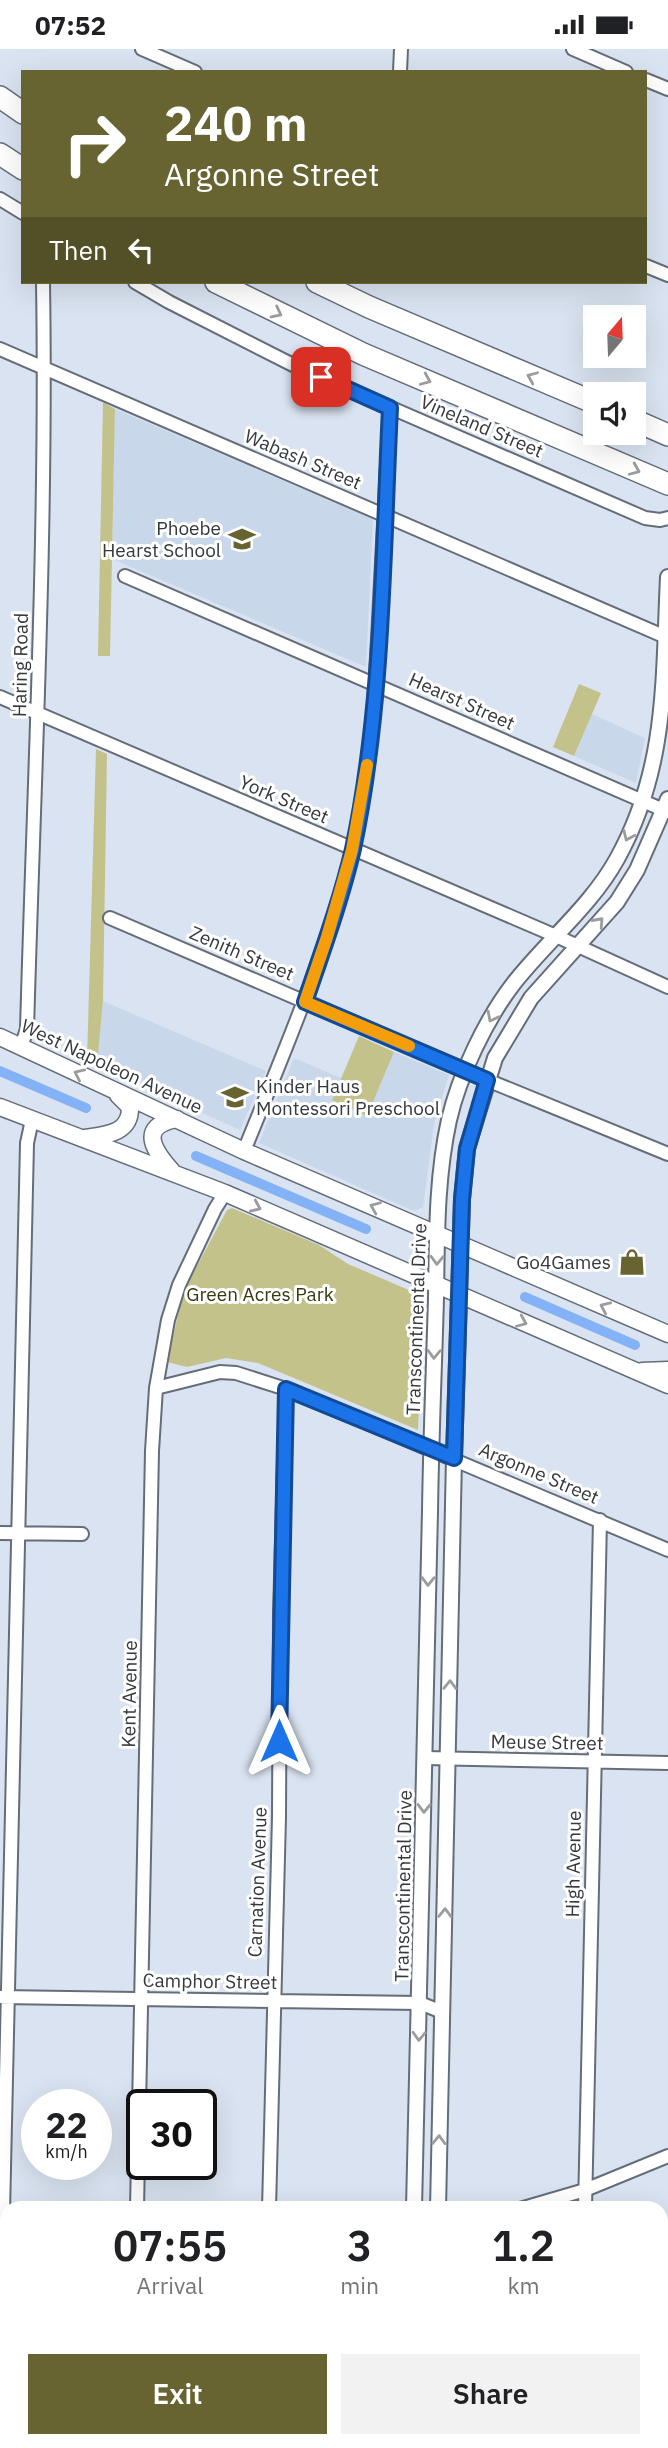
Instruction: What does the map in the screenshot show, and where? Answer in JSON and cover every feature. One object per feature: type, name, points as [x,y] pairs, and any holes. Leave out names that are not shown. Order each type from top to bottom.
[{"type":"highway","points":[[0,97],[21,112]]},
{"type":"highway","points":[[0,154],[21,168]]},
{"type":"highway","points":[[220,284],[363,354],[668,484]]},
{"type":"highway","points":[[321,284],[583,398]]},
{"type":"highway","points":[[646,425],[668,435]]},
{"type":"main road","name":"West Napoleon Avenue","points":[[0,1037],[244,1151],[668,1334]]},
{"type":"main road","points":[[83,1139],[116,1132],[129,1120],[130,1107],[113,1089]]},
{"type":"main road","points":[[0,1107],[225,1193],[668,1385]]},
{"type":"main road","points":[[174,1173],[154,1148],[152,1138],[159,1125],[177,1119]]},
{"type":"main road","points":[[633,1370],[668,1370]]},
{"type":"street","points":[[142,49],[190,70]]},
{"type":"street","points":[[400,70],[401,49]]},
{"type":"street","points":[[573,49],[621,70]]},
{"type":"street","points":[[647,80],[668,89]]},
{"type":"street","points":[[0,199],[21,212]]},
{"type":"street","points":[[647,266],[668,275]]},
{"type":"street","name":"Haring Road","points":[[21,1047],[27,1029],[39,714],[45,368],[43,284]]},
{"type":"street","name":"Vineland Street","points":[[138,284],[297,367],[645,517],[660,520],[668,518]]},
{"type":"street","name":"Wabash Street","points":[[0,349],[666,637]]},
{"type":"street","points":[[244,1151],[305,1002],[352,850],[367,766],[376,684],[390,408]]},
{"type":"street","name":"Hearst Street","points":[[125,576],[643,801],[667,807]]},
{"type":"street","name":"Transcontinental Drive","points":[[414,2201],[440,1169],[450,1115],[466,1071],[497,1007],[515,982],[603,881],[618,857],[643,801],[656,758],[661,726],[668,577]]},
{"type":"street","name":"York Street","points":[[0,697],[556,936],[668,987]]},
{"type":"street","points":[[438,2201],[454,1458],[467,1149],[495,1058],[531,998],[617,902],[637,870],[667,807]]},
{"type":"street","name":"Zenith Street","points":[[110,918],[487,1080],[668,1154]]},
{"type":"street","points":[[1,2201],[3,1997],[27,1143],[32,1120]]},
{"type":"street","name":"Kent Avenue","points":[[137,2201],[149,1719],[152,1451],[156,1388],[168,1320],[179,1285],[225,1193]]},
{"type":"street","name":"Argonne Street","points":[[156,1388],[220,1372],[236,1373],[286,1389],[431,1448],[668,1550]]},
{"type":"street","name":"Carnation Avenue","points":[[269,2201],[286,1389]]},
{"type":"street","name":"High Avenue","points":[[585,2201],[600,1520]]},
{"type":"street","points":[[0,1533],[82,1534]]},
{"type":"street","name":"Meuse Street","points":[[425,1758],[668,1763]]},
{"type":"street","name":"Camphor Street","points":[[3,1997],[420,2003]]},
{"type":"street","points":[[420,2003],[442,2012]]},
{"type":"street","points":[[547,2201],[585,2190],[668,2156]]},
{"type":"street","points":[[415,2163],[439,2165]]},
{"type":"shaded area","name":"Phoebe Hearst School","points":[[115,409],[373,519],[366,667],[112,559]]},
{"type":"shaded area","points":[[592,714],[645,738],[636,783],[574,756]]},
{"type":"shaded area","points":[[103,1001],[266,1071],[240,1130],[97,1065]]},
{"type":"shaded area","points":[[394,1052],[449,1075],[434,1124],[423,1207],[414,1211],[259,1143],[294,1058],[341,1078],[332,1100],[367,1115]]},
{"type":"green space","points":[[103,402],[115,409],[110,656],[98,656]]},
{"type":"green space","points":[[579,684],[601,693],[574,756],[553,747]]},
{"type":"green space","points":[[96,749],[107,754],[103,1001],[97,1065],[87,1060]]},
{"type":"green space","points":[[359,1036],[394,1052],[367,1116],[332,1100]]},
{"type":"green space","name":"Green Acres Park","points":[[232,1208],[319,1245],[348,1264],[416,1293],[423,1301],[418,1430],[258,1363],[226,1358],[187,1367],[167,1362],[189,1281],[227,1210]]},
{"type":"waterway","points":[[0,1071],[86,1108]]},
{"type":"waterway","points":[[196,1156],[366,1229]]},
{"type":"waterway","points":[[525,1297],[635,1345]]},
{"type":"slow traffic","points":[[367,765],[352,850],[305,1002],[409,1046]]},
{"type":"place","name":"Phoebe Hearst School","points":[[242,539]]},
{"type":"place","name":"Kinder Haus Montessori Preschool","points":[[235,1097]]},
{"type":"place","name":"Go4Games","points":[[632,1262]]},
{"type":"route","points":[[279,1741],[286,1389],[454,1458],[462,1199],[467,1149],[487,1080],[305,1002],[352,850],[367,766],[376,684],[390,408],[321,377]]}]
